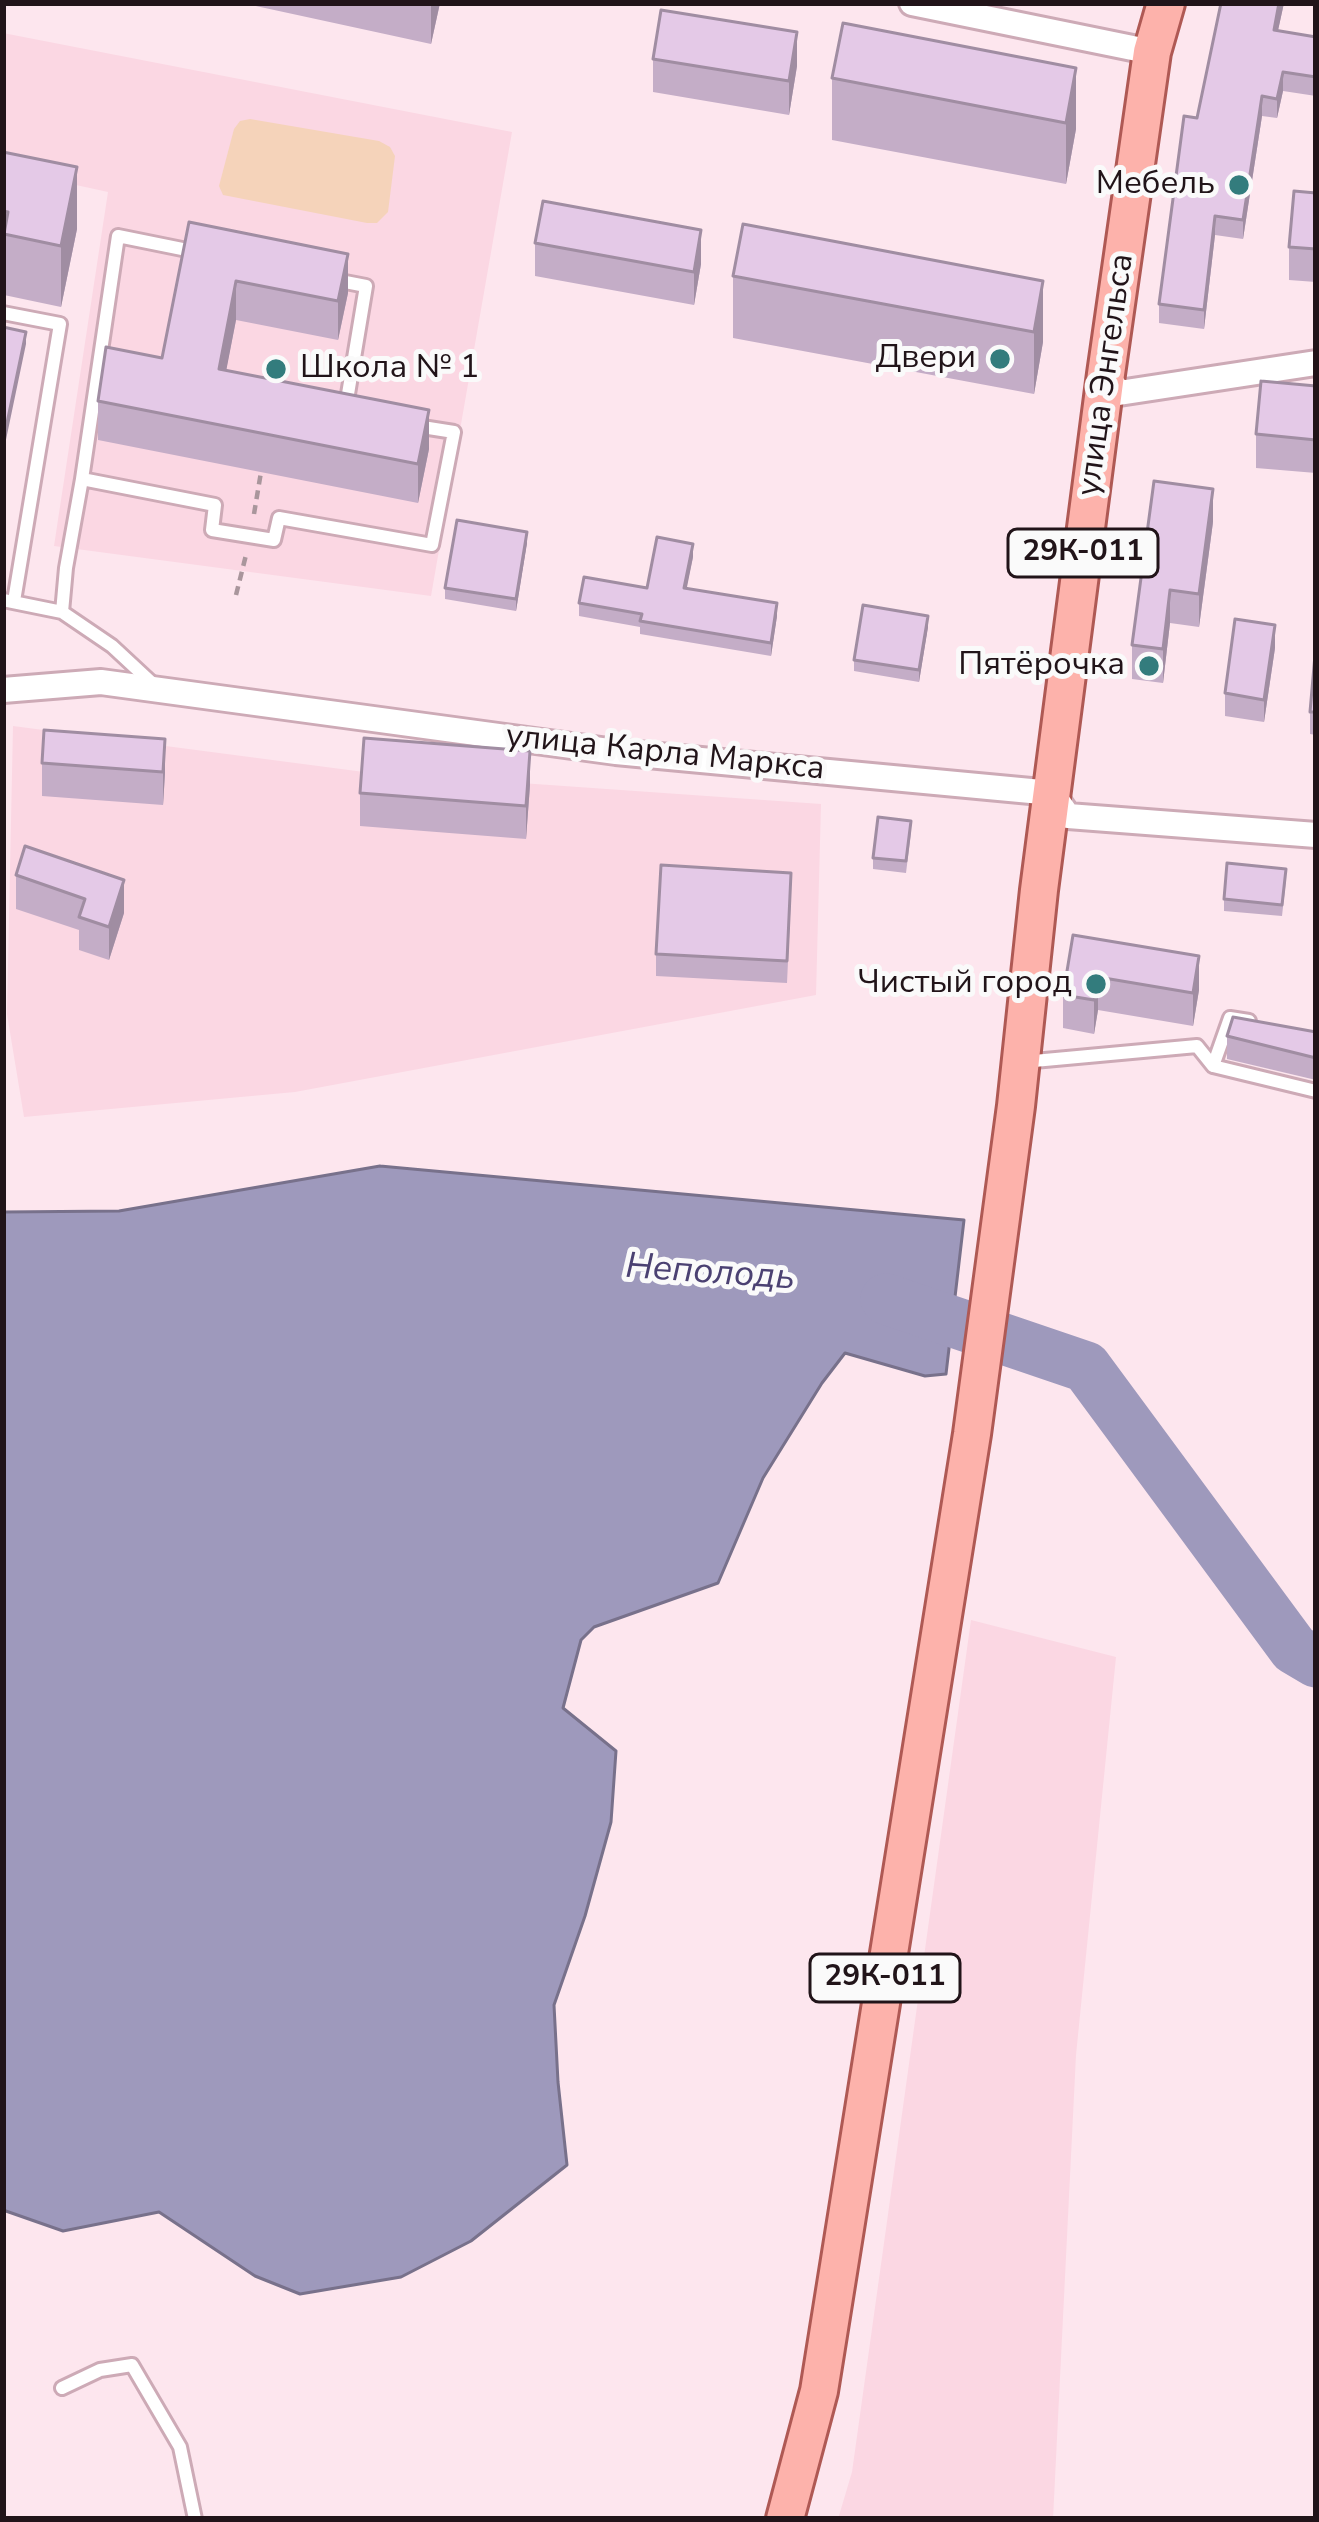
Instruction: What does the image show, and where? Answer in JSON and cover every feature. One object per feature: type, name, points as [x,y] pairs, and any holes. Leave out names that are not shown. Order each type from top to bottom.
[{"type":"main road","name":"улица Энгельса","points":[[785,2519],[819,2391],[972,1434],[1106,374],[1152,52],[1166,3]]},
{"type":"street","points":[[912,3],[1152,52]]},
{"type":"street","points":[[1106,374],[1119,392],[1316,363]]},
{"type":"street","name":"улица Карла Маркса","points":[[3,690],[101,682],[616,752],[1052,793],[1068,816],[1316,835]]},
{"type":"lane","points":[[62,612],[118,236],[208,254]]},
{"type":"lane","points":[[321,277],[366,286],[345,415],[367,418]]},
{"type":"lane","points":[[3,314],[60,324],[9,601],[62,612],[112,646],[159,690]]},
{"type":"lane","points":[[82,479],[214,505],[212,530],[274,540],[278,518],[432,545],[454,432],[410,425]]},
{"type":"lane","points":[[1213,1066],[1230,1018],[1273,1025]]},
{"type":"lane","points":[[1023,1035],[1034,1061],[1197,1046],[1213,1066],[1316,1091]]},
{"type":"lane","points":[[62,2388],[100,2370],[132,2365],[180,2446],[195,2519]]},
{"type":"shaded area","name":"Школа № 1","points":[[3,33],[512,132],[431,596],[54,546],[108,192],[3,169]]},
{"type":"shaded area","points":[[240,121],[379,141],[390,147],[395,156],[388,212],[377,223],[367,223],[223,195],[219,186],[234,129]]},
{"type":"shaded area","points":[[13,726],[364,772],[821,804],[816,995],[295,1092],[24,1117],[7,1014]]},
{"type":"shaded area","points":[[971,1620],[1116,1657],[1076,2055],[1053,2519],[838,2519],[852,2472]]},
{"type":"water","points":[[380,1166],[964,1220],[946,1374],[925,1376],[845,1353],[763,1478],[718,1583],[594,1627],[581,1640],[563,1708],[616,1751],[611,1822],[554,2005],[567,2165],[471,2241],[401,2277],[300,2294],[255,2276],[159,2212],[63,2231],[3,2210],[3,1212],[119,1211]]},
{"type":"building","points":[[1221,3],[1279,3],[1274,30],[1316,37],[1316,77],[1283,72],[1277,99],[1262,96],[1243,220],[1215,216],[1204,310],[1159,304],[1184,116],[1197,118]]},
{"type":"building","points":[[661,10],[797,32],[789,81],[653,59]]},
{"type":"building","points":[[843,23],[1076,68],[1066,123],[832,78]]},
{"type":"building","points":[[3,152],[77,167],[61,246],[4,234],[8,212],[3,211]]},
{"type":"building","points":[[1294,191],[1316,193],[1316,249],[1289,247]]},
{"type":"building","points":[[543,201],[701,230],[694,272],[535,243]]},
{"type":"building","points":[[189,222],[348,254],[338,301],[236,281],[219,369],[429,410],[418,464],[98,401],[106,347],[162,358]]},
{"type":"building","points":[[743,224],[1043,281],[1034,332],[733,276]]},
{"type":"building","points":[[3,327],[26,332],[3,442]]},
{"type":"building","points":[[1261,381],[1316,386],[1316,440],[1256,434]]},
{"type":"building","points":[[1154,481],[1213,489],[1199,594],[1170,590],[1163,649],[1132,645]]},
{"type":"building","points":[[457,520],[527,532],[516,599],[445,588]]},
{"type":"building","points":[[657,537],[693,544],[684,588],[777,603],[771,643],[640,621],[642,614],[579,603],[584,577],[647,588]]},
{"type":"building","points":[[863,605],[928,616],[919,670],[854,660]]},
{"type":"building","points":[[1235,619],[1275,625],[1264,700],[1225,693]]},
{"type":"building","points":[[1315,655],[1316,712],[1310,712]]},
{"type":"building","points":[[44,730],[165,739],[163,772],[42,763]]},
{"type":"building","points":[[364,738],[530,751],[526,806],[360,793]]},
{"type":"building","points":[[878,817],[911,821],[906,861],[873,858]]},
{"type":"building","points":[[25,846],[124,880],[109,927],[79,917],[85,899],[16,875]]},
{"type":"building","points":[[1227,863],[1286,869],[1282,905],[1224,899]]},
{"type":"building","points":[[661,865],[791,873],[787,961],[656,954]]},
{"type":"building","points":[[1073,935],[1199,956],[1193,993],[1098,977],[1094,1000],[1063,995]]},
{"type":"building","points":[[1233,1017],[1316,1032],[1316,1058],[1227,1036]]},
{"type":"waterway","name":"Неполодь","points":[[886,1299],[1086,1367],[1294,1649],[1316,1662]]},
{"type":"place","name":"Мебель","points":[[1239,185]]},
{"type":"place","name":"Двери","points":[[1000,359]]},
{"type":"place","name":"Школа № 1","points":[[276,369]]},
{"type":"place","name":"Пятёрочка","points":[[1149,666]]},
{"type":"place","name":"Чистый город","points":[[1096,984]]}]
